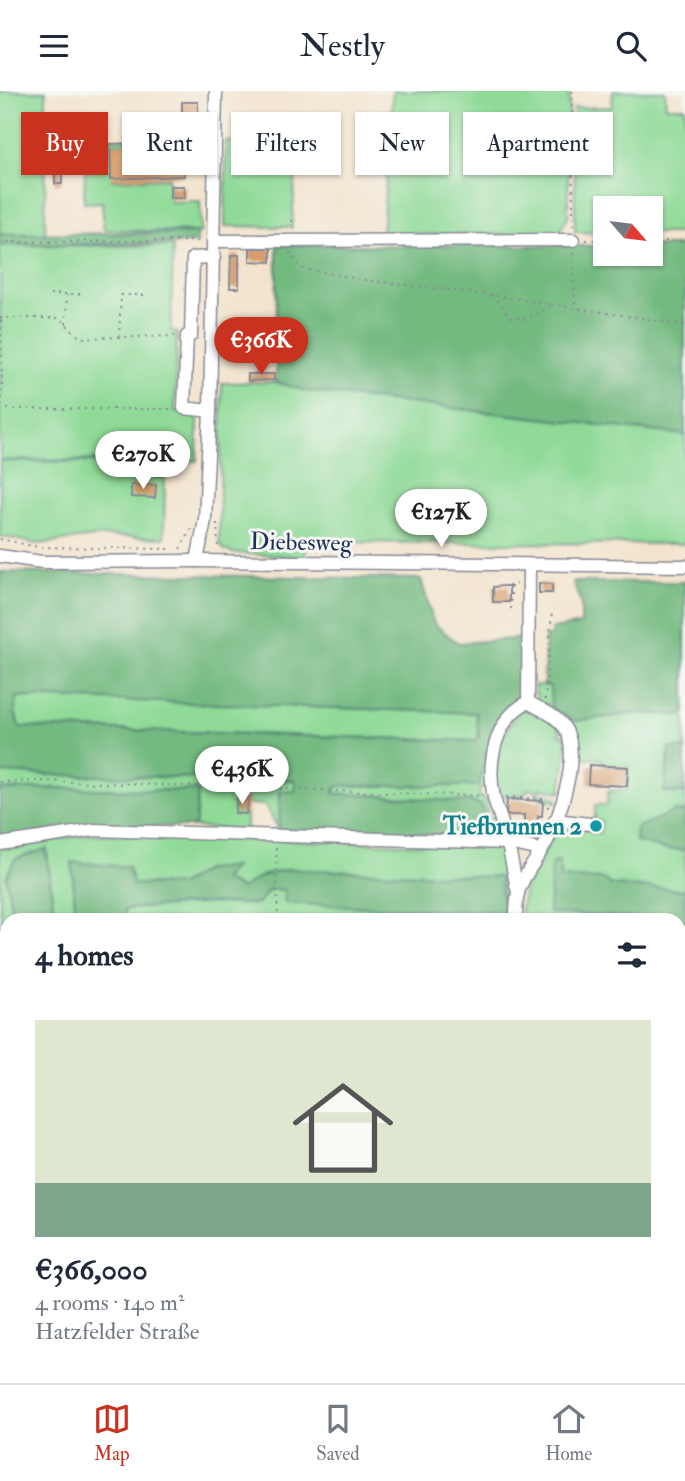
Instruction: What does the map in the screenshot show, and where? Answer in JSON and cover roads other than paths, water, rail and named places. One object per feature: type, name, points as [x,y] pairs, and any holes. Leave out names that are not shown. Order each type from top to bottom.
[{"type":"street","points":[[197,561],[205,520],[210,411],[216,91]]},
{"type":"street","points":[[214,241],[573,240]]},
{"type":"street","points":[[210,411],[184,408],[187,336],[191,335],[193,258],[214,257]]},
{"type":"street","name":"Diebesweg","points":[[0,557],[43,562],[685,566]]},
{"type":"street","points":[[528,702],[529,566]]},
{"type":"street","points":[[518,893],[558,814],[567,784],[570,741],[562,724],[528,702]]},
{"type":"street","points":[[517,913],[518,893],[508,843],[494,796],[493,761],[499,733],[513,711],[528,702]]},
{"type":"street","points":[[558,814],[590,824]]},
{"type":"street","points":[[0,844],[94,830],[508,843],[541,851]]},
{"type":"place","name":"Tiefbrunnen 2","points":[[596,826]]}]
